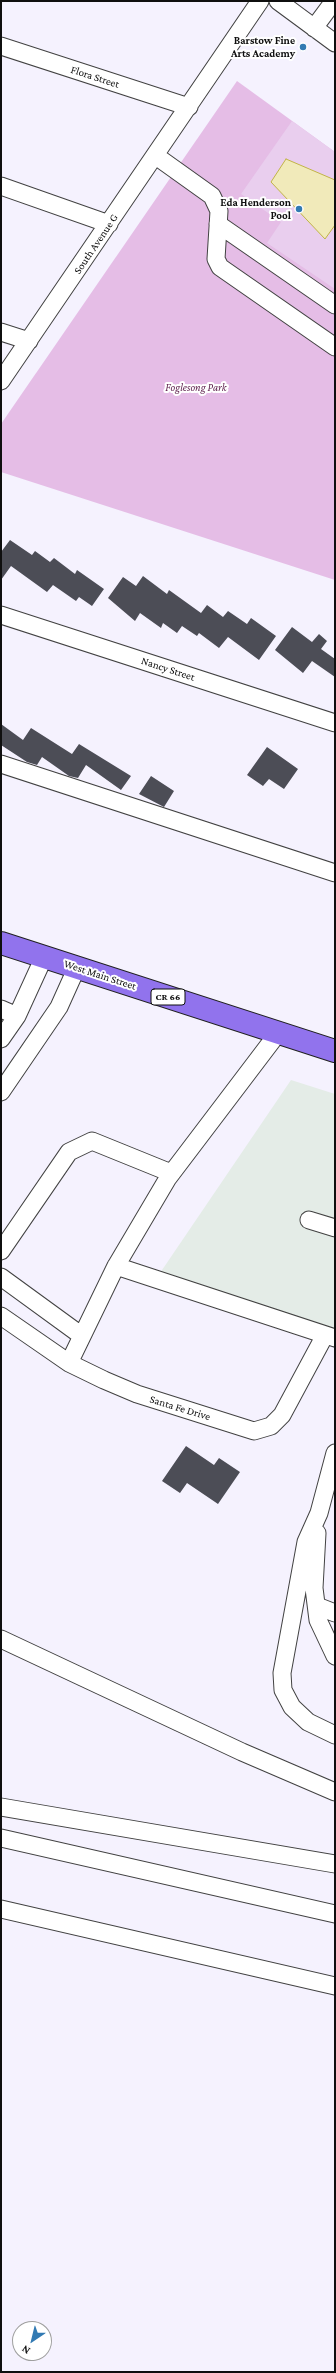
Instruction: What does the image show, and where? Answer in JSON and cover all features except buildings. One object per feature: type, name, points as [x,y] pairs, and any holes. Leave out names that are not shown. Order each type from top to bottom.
[{"type":"main road","name":"West Main Street","points":[[1,943],[335,1051]]},
{"type":"street","name":"South Avenue G","points":[[1,381],[190,107],[245,21],[260,1]]},
{"type":"street","points":[[278,1],[335,43]]},
{"type":"street","points":[[314,28],[334,1]]},
{"type":"street","name":"Flora Street","points":[[1,46],[190,107]]},
{"type":"street","points":[[156,156],[212,196],[219,211],[216,259],[220,267],[335,347]]},
{"type":"street","points":[[1,186],[109,224]]},
{"type":"street","points":[[218,224],[335,305]]},
{"type":"street","points":[[1,332],[29,341]]},
{"type":"street","name":"Nancy Street","points":[[1,615],[335,723]]},
{"type":"street","points":[[1,764],[335,873]]},
{"type":"street","points":[[1,1039],[17,1016],[44,957]]},
{"type":"street","points":[[1,1092],[59,1007],[77,967]]},
{"type":"street","points":[[1,1010],[17,1016]]},
{"type":"street","points":[[69,1363],[116,1266],[171,1173],[278,1033]]},
{"type":"street","points":[[1,1251],[69,1152],[92,1141],[171,1173]]},
{"type":"street","points":[[309,1220],[335,1228]]},
{"type":"street","points":[[116,1266],[330,1336]]},
{"type":"street","points":[[1,1277],[82,1336]]},
{"type":"street","name":"Santa Fe Drive","points":[[1,1316],[69,1363],[137,1394],[254,1431],[271,1426],[282,1415],[330,1336]]},
{"type":"street","points":[[335,1452],[319,1513],[306,1542],[282,1673],[283,1690],[292,1707],[308,1722],[335,1735]]},
{"type":"street","points":[[319,1513],[314,1588],[318,1620],[335,1656]]},
{"type":"street","points":[[317,1606],[335,1613]]},
{"type":"street","points":[[1,1639],[242,1752],[335,1792]]},
{"type":"street","points":[[1,1807],[335,1864]]},
{"type":"street","points":[[1,1838],[335,1914]]},
{"type":"street","points":[[1,1909],[335,1986]]},
{"type":"shaded area","name":"Eda Henderson Pool","points":[[292,121],[335,152],[335,289],[267,243],[281,222],[241,194]]},
{"type":"shaded area","points":[[286,159],[335,180],[335,225],[325,239],[271,182]]},
{"type":"shaded area","points":[[291,1080],[335,1094],[335,1331],[160,1273]]},
{"type":"green space","name":"Foglesong Park","points":[[237,81],[335,152],[335,580],[1,472],[1,424]]},
{"type":"place","name":"Barstow Fine Arts Academy","points":[[303,47]]},
{"type":"place","name":"Eda Henderson Pool","points":[[299,209]]}]
